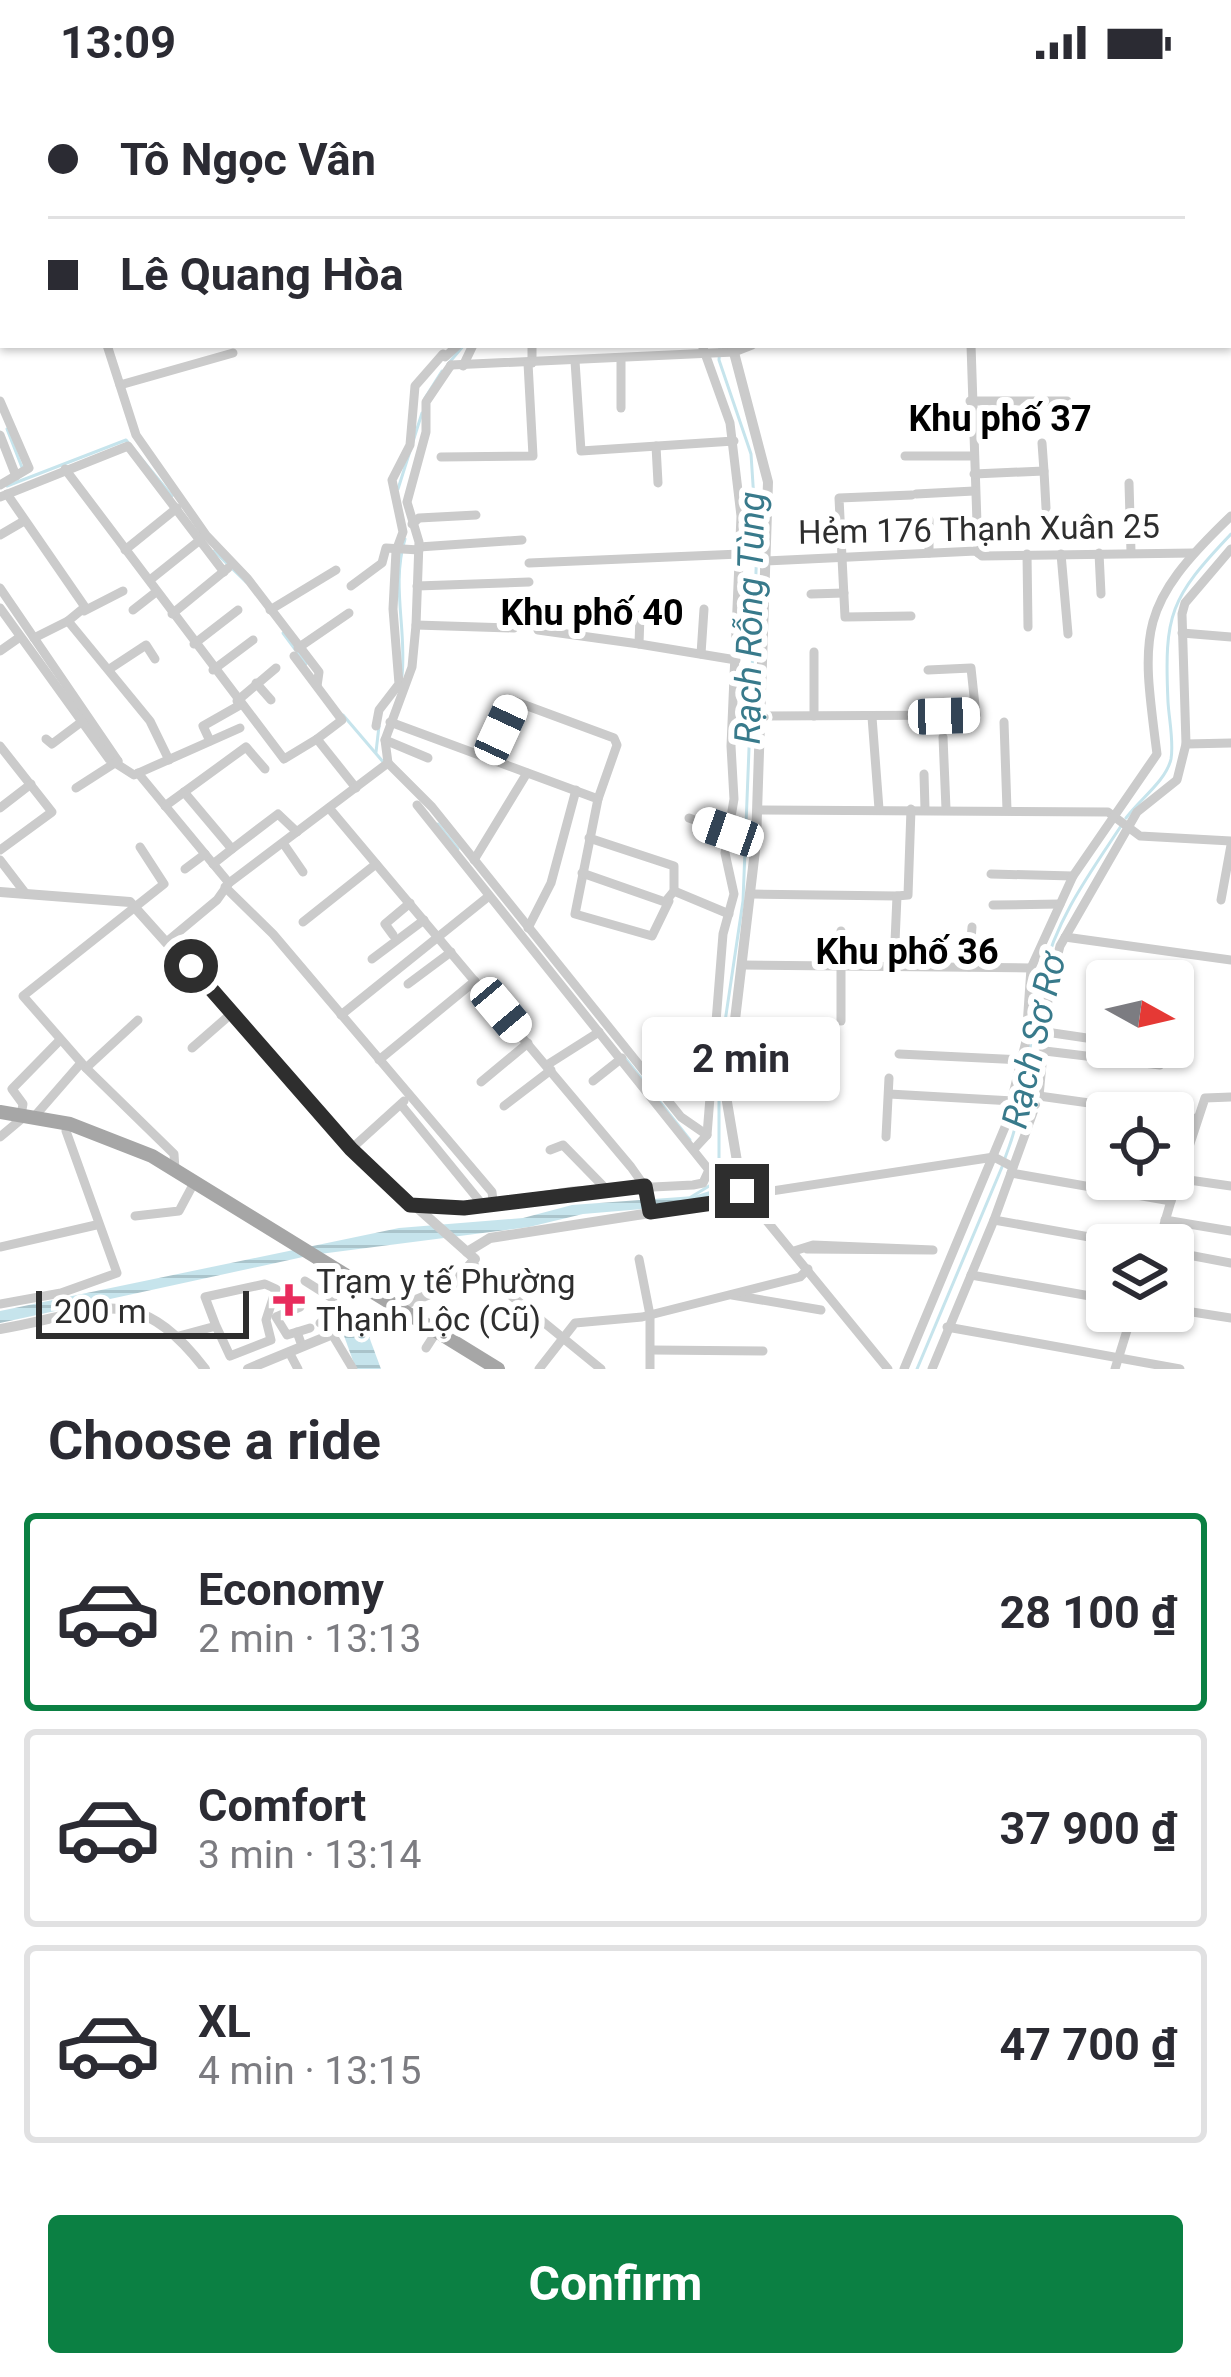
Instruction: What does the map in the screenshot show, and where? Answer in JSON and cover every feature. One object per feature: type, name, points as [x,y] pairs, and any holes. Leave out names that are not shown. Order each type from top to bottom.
[{"type":"main road","points":[[0,1112],[70,1124],[175,1170],[498,1369]]},
{"type":"street","points":[[65,469],[284,759],[342,720],[270,610],[200,541],[136,435],[111,348]]},
{"type":"street","points":[[464,366],[471,348]]},
{"type":"street","points":[[441,457],[532,456],[532,348]]},
{"type":"street","points":[[582,348],[580,451],[734,441]]},
{"type":"street","points":[[695,1148],[707,1135],[702,1031],[729,914],[734,876],[725,853],[737,797],[740,554],[734,441],[705,348]]},
{"type":"street","points":[[971,348],[978,553]]},
{"type":"street","points":[[444,356],[464,366],[579,361],[652,350],[732,349],[768,475],[752,893],[726,1096],[744,1193],[888,1369]]},
{"type":"street","points":[[120,385],[233,353]]},
{"type":"street","points":[[621,408],[624,353]]},
{"type":"street","points":[[376,726],[379,710],[400,683],[393,609],[410,548],[407,502],[425,432],[426,402],[444,356]]},
{"type":"street","points":[[444,356],[415,386],[410,445],[392,480],[417,586],[412,667],[385,740],[385,766],[528,928],[681,1117],[707,1135]]},
{"type":"street","points":[[0,401],[29,468],[2,492]]},
{"type":"street","points":[[970,401],[1067,401]]},
{"type":"street","points":[[0,436],[16,476]]},
{"type":"street","points":[[1042,443],[1046,508]]},
{"type":"street","points":[[2,492],[128,446],[228,568]]},
{"type":"street","points":[[656,446],[658,483]]},
{"type":"street","points":[[904,455],[973,456]]},
{"type":"street","points":[[974,474],[1044,471]]},
{"type":"street","points":[[1129,483],[1131,553]]},
{"type":"street","points":[[911,616],[845,617],[839,498],[974,491]]},
{"type":"street","points":[[2,492],[84,611]]},
{"type":"street","points":[[125,550],[180,506]]},
{"type":"street","points":[[412,524],[419,518],[476,514]]},
{"type":"street","points":[[904,1369],[1013,1101],[1031,968],[1072,876],[1157,754],[1147,632],[1168,585],[1231,516]]},
{"type":"street","points":[[929,520],[929,553]]},
{"type":"street","points":[[0,535],[24,521]]},
{"type":"street","points":[[351,586],[382,563],[386,548],[523,540]]},
{"type":"street","points":[[150,580],[200,541]]},
{"type":"street","points":[[932,1369],[1039,1096],[1049,989],[1065,937],[1137,812],[1177,780],[1186,744],[1185,603],[1231,548]]},
{"type":"street","name":"Hẻm 176 Thạnh Xuân 25","points":[[766,561],[929,553],[1193,553]]},
{"type":"street","points":[[1099,553],[1100,594]]},
{"type":"street","points":[[529,563],[740,554]]},
{"type":"street","points":[[1027,554],[1028,627]]},
{"type":"street","points":[[1061,554],[1068,634]]},
{"type":"street","points":[[172,614],[228,568]]},
{"type":"street","points":[[270,610],[336,570]]},
{"type":"street","points":[[417,586],[529,582]]},
{"type":"street","points":[[0,588],[118,761]]},
{"type":"street","points":[[34,638],[123,592]]},
{"type":"street","points":[[133,610],[157,592]]},
{"type":"street","points":[[811,594],[844,593]]},
{"type":"street","points":[[0,608],[109,759],[138,773],[165,806],[195,861],[213,864],[379,1060],[405,1100],[488,1202]]},
{"type":"street","points":[[701,654],[704,609]]},
{"type":"street","points":[[194,644],[238,610]]},
{"type":"street","points":[[296,652],[349,613]]},
{"type":"street","points":[[639,644],[640,615]]},
{"type":"street","points":[[68,621],[150,721],[170,760]]},
{"type":"street","points":[[416,625],[514,628]]},
{"type":"street","points":[[538,629],[736,659]]},
{"type":"street","points":[[1182,633],[1231,637]]},
{"type":"street","points":[[0,651],[20,637]]},
{"type":"street","points":[[213,670],[254,640]]},
{"type":"street","points":[[111,668],[146,646],[155,659]]},
{"type":"street","points":[[814,652],[814,716]]},
{"type":"street","points":[[210,741],[203,726],[238,703],[275,668]]},
{"type":"street","points":[[762,716],[976,715],[971,668],[928,670]]},
{"type":"street","points":[[256,683],[271,700]]},
{"type":"street","points":[[488,758],[514,701],[614,738],[617,746],[598,799],[589,838],[582,873],[573,909],[580,917],[652,936],[672,896],[674,866],[589,838]]},
{"type":"street","points":[[872,717],[879,809]]},
{"type":"street","points":[[390,722],[598,799]]},
{"type":"street","points":[[1004,722],[1007,810]]},
{"type":"street","points":[[46,739],[52,744],[80,723]]},
{"type":"street","points":[[138,773],[240,728]]},
{"type":"street","points":[[943,737],[946,809]]},
{"type":"street","points":[[317,739],[356,788]]},
{"type":"street","points":[[385,740],[428,758]]},
{"type":"street","points":[[1186,744],[1231,743]]},
{"type":"street","points":[[0,746],[52,812],[0,850]]},
{"type":"street","points":[[165,806],[246,747],[266,769]]},
{"type":"street","points":[[76,788],[118,761]]},
{"type":"street","points":[[0,773],[12,763]]},
{"type":"street","points":[[169,940],[227,885],[385,766]]},
{"type":"street","points":[[473,865],[527,773]]},
{"type":"street","points":[[923,774],[925,809]]},
{"type":"street","points":[[0,808],[32,784]]},
{"type":"street","points":[[528,928],[551,883],[575,790]]},
{"type":"street","points":[[184,792],[232,849]]},
{"type":"street","points":[[737,797],[756,806],[1114,815],[1140,836],[1231,843],[1221,900]]},
{"type":"street","points":[[410,1205],[464,1208],[606,1189],[703,1183],[709,1170],[489,896],[473,865],[417,805]]},
{"type":"street","points":[[329,808],[647,1189],[650,1210]]},
{"type":"street","points":[[752,893],[908,895],[911,809]]},
{"type":"street","points":[[213,864],[278,814],[297,832]]},
{"type":"street","points":[[689,818],[728,832]]},
{"type":"street","points":[[283,842],[303,872]]},
{"type":"street","points":[[140,848],[164,884],[23,996],[83,1065],[174,1154],[175,1170]]},
{"type":"street","points":[[0,860],[26,894]]},
{"type":"street","points":[[302,922],[376,864]]},
{"type":"street","points":[[582,873],[729,914]]},
{"type":"street","points":[[991,874],[1072,876]]},
{"type":"street","points":[[0,892],[118,898],[134,906],[351,1149],[601,1369]]},
{"type":"street","points":[[341,1015],[489,896]]},
{"type":"street","points":[[894,965],[897,896]]},
{"type":"street","points":[[393,935],[385,924],[410,904]]},
{"type":"street","points":[[993,905],[1060,904]]},
{"type":"street","points":[[372,959],[424,920]]},
{"type":"street","points":[[969,967],[972,927]]},
{"type":"street","points":[[841,1021],[842,931]]},
{"type":"street","points":[[1065,937],[1231,960]]},
{"type":"street","points":[[918,965],[919,948]]},
{"type":"street","points":[[409,984],[451,952]]},
{"type":"street","points":[[743,965],[1031,968]]},
{"type":"street","points":[[379,1060],[475,981]]},
{"type":"street","points":[[192,1048],[232,1013]]},
{"type":"street","points":[[1,1140],[138,1020]]},
{"type":"street","points":[[504,1106],[599,1031]]},
{"type":"street","points":[[1046,1032],[1086,1038]]},
{"type":"street","points":[[27,1116],[12,1089],[60,1040]]},
{"type":"street","points":[[481,1082],[528,1043]]},
{"type":"street","points":[[1045,1052],[1086,1057]]},
{"type":"street","points":[[899,1054],[1022,1060]]},
{"type":"street","points":[[593,1081],[622,1058]]},
{"type":"street","points":[[886,1137],[889,1078]]},
{"type":"street","points":[[889,1094],[1013,1101]]},
{"type":"street","points":[[1039,1096],[1086,1103]]},
{"type":"street","points":[[1194,1137],[1205,1098],[1231,1097]]},
{"type":"street","points":[[351,1149],[405,1100]]},
{"type":"street","points":[[0,1304],[113,1276],[113,1260],[74,1162],[66,1131],[70,1124]]},
{"type":"street","points":[[550,1150],[563,1145],[606,1189]]},
{"type":"street","points":[[245,1350],[253,1368],[452,1285],[471,1258],[498,1236],[727,1201],[744,1193],[994,1157],[1012,1170],[1086,1185]]},
{"type":"street","points":[[135,1216],[179,1210],[194,1181]]},
{"type":"street","points":[[1194,1181],[1231,1186]]},
{"type":"street","points":[[1161,1200],[1171,1202],[1164,1224]]},
{"type":"street","points":[[994,1220],[1086,1236]]},
{"type":"street","points":[[1165,1220],[1231,1231]]},
{"type":"street","points":[[0,1247],[96,1225]]},
{"type":"street","points":[[794,1250],[954,1250]]},
{"type":"street","points":[[1194,1256],[1231,1263]]},
{"type":"street","points":[[639,1258],[650,1315],[650,1369]]},
{"type":"street","points":[[539,1369],[575,1323],[650,1315],[800,1276],[808,1269]]},
{"type":"street","points":[[971,1275],[1086,1295]]},
{"type":"street","points":[[305,1281],[327,1292],[338,1313],[340,1355],[352,1366]]},
{"type":"street","points":[[266,1284],[276,1289],[266,1320],[273,1338],[225,1355],[216,1326],[206,1297],[266,1284]]},
{"type":"street","points":[[724,1294],[821,1310]]},
{"type":"street","points":[[300,1307],[276,1317],[287,1335],[338,1313]]},
{"type":"street","points":[[0,1329],[120,1308],[158,1319],[179,1336],[205,1369]]},
{"type":"street","points":[[1194,1312],[1231,1318]]},
{"type":"street","points":[[179,1336],[216,1326]]},
{"type":"street","points":[[947,1327],[1180,1369]]},
{"type":"street","points":[[426,1348],[437,1331]]},
{"type":"street","points":[[297,1332],[298,1369]]},
{"type":"street","points":[[1115,1369],[1114,1356],[1124,1332]]},
{"type":"street","points":[[652,1350],[764,1351]]},
{"type":"street","points":[[1090,1369],[1094,1353]]},
{"type":"street","points":[[334,1369],[352,1366]]},
{"type":"water","points":[[716,1189],[715,1198],[702,1204],[583,1214],[529,1227],[312,1255],[0,1323],[0,1311],[399,1228],[523,1218],[572,1205],[694,1196]]},
{"type":"water","points":[[364,1323],[381,1369],[356,1369],[343,1333]]},
{"type":"waterway","points":[[448,364],[461,348]]},
{"type":"waterway","name":"Rạch Rỗng Tùng","points":[[719,1180],[719,1062],[743,901],[757,546],[751,454],[719,360],[720,348]]},
{"type":"waterway","points":[[425,398],[442,371]]},
{"type":"waterway","points":[[398,489],[422,413]]},
{"type":"waterway","points":[[7,429],[23,470]]},
{"type":"waterway","points":[[7,486],[126,440],[172,496]]},
{"type":"waterway","name":"Rạch Sơ Rơ","points":[[1126,818],[1158,783],[1171,759],[1168,648],[1175,609],[1195,575],[1231,534]]},
{"type":"waterway","points":[[402,676],[399,573],[405,539]]},
{"type":"waterway","points":[[214,551],[246,582]]},
{"type":"waterway","points":[[283,633],[306,664]]},
{"type":"waterway","points":[[343,715],[384,763]]},
{"type":"waterway","points":[[376,752],[379,726]]},
{"type":"waterway","points":[[438,824],[458,849]]},
{"type":"waterway","name":"Rạch Sơ Rơ","points":[[1005,1158],[1019,1113],[1049,954],[1075,897],[1121,826]]},
{"type":"waterway","points":[[625,1058],[690,1140]]},
{"type":"waterway","name":"Rạch Sơ Rơ","points":[[917,1369],[1002,1167]]},
{"type":"waterway","points":[[691,1197],[719,1180]]},
{"type":"place","name":"Trạm y tế Phường Thạnh Lộc (Cũ)","points":[[289,1300]]},
{"type":"district","name":"Khu phố 37","points":[[1000,419]]},
{"type":"district","name":"Khu phố 40","points":[[592,613]]},
{"type":"district","name":"Khu phố 36","points":[[907,952]]},
{"type":"route","points":[[191,966],[351,1149],[410,1205],[464,1208],[573,1191],[645,1186],[650,1212],[727,1201],[742,1191]]}]
